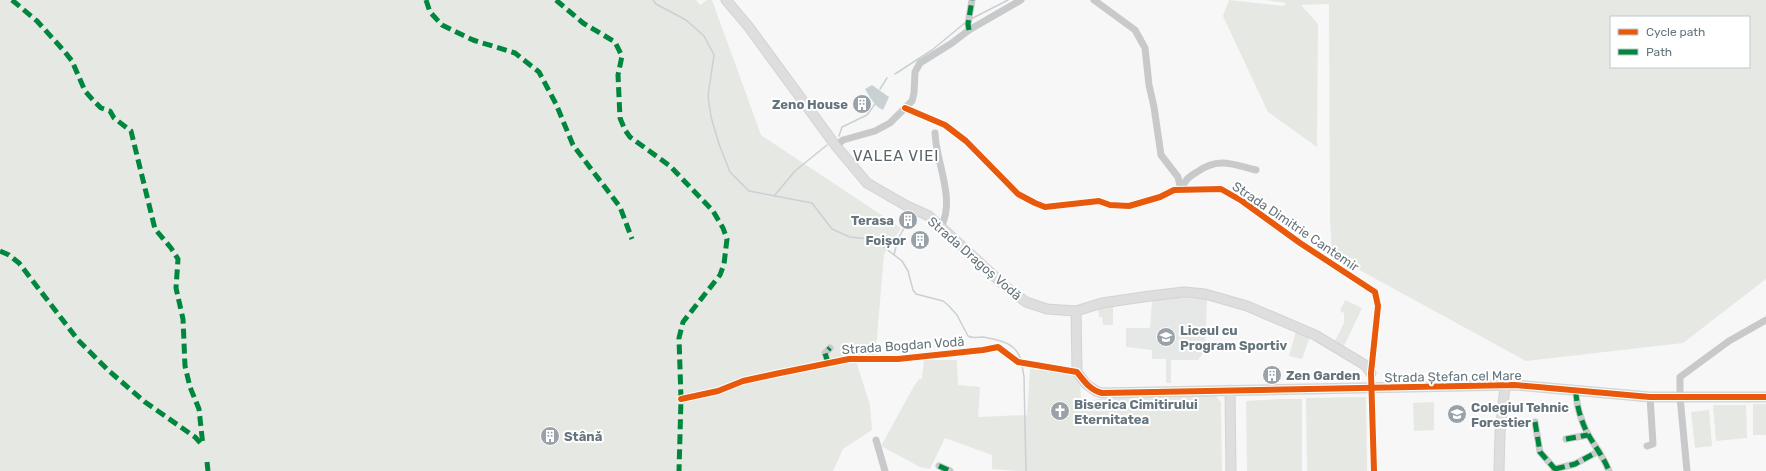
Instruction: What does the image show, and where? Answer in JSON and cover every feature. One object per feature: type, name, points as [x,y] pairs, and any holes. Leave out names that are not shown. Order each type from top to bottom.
[{"type":"street","name":"Strada Dragoș Vodă","points":[[726,0],[748,26],[836,146],[867,183],[929,216],[1005,286],[1026,302],[1047,309],[1076,311],[1102,303],[1150,296],[1184,292],[1205,294],[1247,306],[1315,334],[1365,365],[1371,373]]},
{"type":"street","points":[[969,30],[968,24],[972,0]]},
{"type":"street","points":[[836,146],[843,140],[884,127],[912,101],[915,72],[920,62],[952,43],[969,30],[1021,0]]},
{"type":"street","points":[[1094,0],[1135,30],[1145,48],[1148,85],[1154,107],[1161,155],[1178,178],[1181,190]]},
{"type":"street","name":"Strada Dimitrie Cantemir","points":[[905,108],[945,125],[966,141],[1018,194],[1027,200],[1045,207],[1099,201],[1110,205],[1129,206],[1160,197],[1174,190],[1220,189],[1232,195],[1300,243],[1375,292],[1378,306],[1371,373],[1374,471]]},
{"type":"street","points":[[936,133],[936,148],[946,194],[946,218],[941,226]]},
{"type":"street","name":"Strada Dimitrie Cantemir","points":[[1181,190],[1186,178],[1211,163],[1237,165],[1256,170]]},
{"type":"street","points":[[1076,311],[1077,372]]},
{"type":"street","points":[[1686,471],[1680,397],[1681,376],[1729,341],[1766,320]]},
{"type":"street","name":"Strada Bogdan Vodă","points":[[681,400],[718,391],[750,380],[849,358],[898,358],[994,347],[998,347],[1018,362],[1077,372]]},
{"type":"street","points":[[828,363],[825,353],[830,348]]},
{"type":"street","name":"Strada Ștefan cel Mare","points":[[1077,372],[1086,384],[1102,393],[1505,386],[1650,397],[1766,397]]},
{"type":"street","points":[[1499,471],[1500,433],[1505,386]]},
{"type":"street","points":[[1230,390],[1231,471]]},
{"type":"street","points":[[1576,391],[1581,416],[1588,435],[1599,450],[1609,471]]},
{"type":"street","points":[[1647,446],[1653,444],[1650,397]]},
{"type":"street","points":[[1535,422],[1540,452],[1554,470],[1575,468],[1599,450]]},
{"type":"street","points":[[1566,439],[1588,435]]},
{"type":"street","points":[[876,440],[885,471]]},
{"type":"street","points":[[939,466],[950,471]]},
{"type":"shaded area","points":[[0,0],[696,0],[700,5],[707,0],[712,0],[761,135],[901,228],[884,254],[875,360],[856,361],[870,405],[872,430],[843,449],[833,471],[0,471]]},
{"type":"shaded area","points":[[1229,0],[1283,6],[1286,3],[1264,0],[1766,0],[1766,279],[1683,343],[1526,361],[1332,255],[1330,220],[1329,4],[1301,5],[1318,24],[1317,147],[1268,112],[1223,16]]},
{"type":"shaded area","points":[[872,85],[889,97],[883,110],[875,104],[865,89]]},
{"type":"shaded area","name":"Liceul cu Program Sportiv","points":[[1155,297],[1207,299],[1205,351],[1198,360],[1171,360],[1171,383],[1166,383],[1166,359],[1152,359],[1152,350],[1126,347],[1126,328],[1150,328],[1152,302]]},
{"type":"shaded area","points":[[1345,300],[1362,308],[1344,346],[1335,341],[1344,323],[1344,313],[1340,311]]},
{"type":"shaded area","points":[[1113,303],[1113,325],[1103,325],[1102,317],[1099,317],[1098,306]]},
{"type":"shaded area","points":[[1296,331],[1310,337],[1302,359],[1289,356]]},
{"type":"shaded area","points":[[924,360],[957,360],[958,385],[980,387],[978,417],[1027,415],[1030,369],[1075,374],[1080,379],[1081,402],[1098,399],[1214,394],[1221,402],[1222,471],[1019,471],[992,469],[992,455],[945,438],[930,469],[920,467],[881,446],[914,386],[919,379],[922,379]]},
{"type":"shaded area","points":[[1366,397],[1367,471],[1307,471],[1306,398]]},
{"type":"shaded area","points":[[1302,399],[1302,471],[1247,471],[1246,401]]},
{"type":"shaded area","points":[[1434,402],[1434,430],[1414,431],[1413,403]]},
{"type":"shaded area","points":[[1753,404],[1766,404],[1766,435],[1753,435]]},
{"type":"shaded area","points":[[1713,405],[1746,405],[1747,438],[1716,441]]},
{"type":"shaded area","points":[[1709,410],[1712,446],[1695,448],[1691,412]]},
{"type":"waterway","points":[[653,0],[656,4],[686,20],[704,36],[714,55],[708,96],[711,117],[719,144],[730,172],[749,191],[812,203],[832,229],[850,237],[870,239],[880,244],[902,261],[908,271],[913,290],[916,294],[943,301],[957,315],[968,336],[974,338],[989,338],[1007,343],[1016,350],[1021,361]]},
{"type":"waterway","points":[[971,19],[1008,0]]},
{"type":"waterway","points":[[895,74],[932,50],[966,22]]},
{"type":"waterway","points":[[880,89],[887,78]]},
{"type":"waterway","points":[[839,136],[842,127],[867,115],[875,104]]},
{"type":"waterway","points":[[774,196],[795,171],[827,145]]},
{"type":"waterway","points":[[894,255],[898,239],[904,228]]},
{"type":"waterway","points":[[1022,365],[1024,377],[1026,471]]},
{"type":"marked path","points":[[12,0],[37,21],[65,52],[72,61],[85,91],[93,100],[101,108],[110,111],[114,118],[131,131],[155,229],[178,259],[176,288],[183,319],[185,366],[190,387],[199,409],[203,446]]},
{"type":"marked path","points":[[426,0],[430,12],[442,25],[473,40],[515,53],[539,72],[556,104],[573,145],[620,207],[632,239]]},
{"type":"marked path","points":[[556,0],[583,23],[615,42],[622,56],[618,75],[620,118],[625,130],[630,137],[670,166],[713,211],[723,228],[727,239],[724,264],[720,275],[683,322],[679,338],[681,399],[679,471]]},
{"type":"marked path","points":[[969,30],[968,24],[972,0]]},
{"type":"marked path","points":[[0,251],[9,255],[19,263],[78,340],[109,371],[145,402],[195,437],[203,446]]},
{"type":"marked path","points":[[828,363],[825,353],[830,348]]},
{"type":"marked path","points":[[1576,391],[1578,408],[1584,426],[1609,471]]},
{"type":"marked path","points":[[1535,422],[1540,452],[1555,469],[1554,471]]},
{"type":"marked path","points":[[1566,439],[1588,435]]},
{"type":"marked path","points":[[1555,469],[1575,464],[1599,451]]},
{"type":"marked path","points":[[207,462],[208,471]]},
{"type":"marked path","points":[[939,466],[950,471]]},
{"type":"cycle path","points":[[905,108],[945,125],[966,141],[1018,194],[1045,207],[1099,201],[1110,205],[1129,206],[1160,197],[1174,190],[1221,189],[1242,201],[1300,243],[1375,292],[1378,306],[1371,373],[1374,471]]},
{"type":"cycle path","points":[[681,399],[718,391],[743,381],[849,359],[898,359],[998,347],[1018,362],[1077,372],[1085,382],[1098,392],[1102,393],[1515,385],[1650,397],[1766,397]]},
{"type":"place","name":"Zeno House","points":[[862,104]]},
{"type":"place","name":"Terasa","points":[[908,220]]},
{"type":"place","name":"Foișor","points":[[920,240]]},
{"type":"place","name":"Liceul cu Program Sportiv","points":[[1166,337]]},
{"type":"place","name":"Zen Garden","points":[[1272,375]]},
{"type":"place","name":"Biserica Cimitirului Eternitatea","points":[[1060,411]]},
{"type":"place","name":"Colegiul Tehnic Forestier","points":[[1457,414]]},
{"type":"place","name":"Stână","points":[[550,436]]},
{"type":"district","name":"VALEA VIEI","points":[[896,156]]}]
